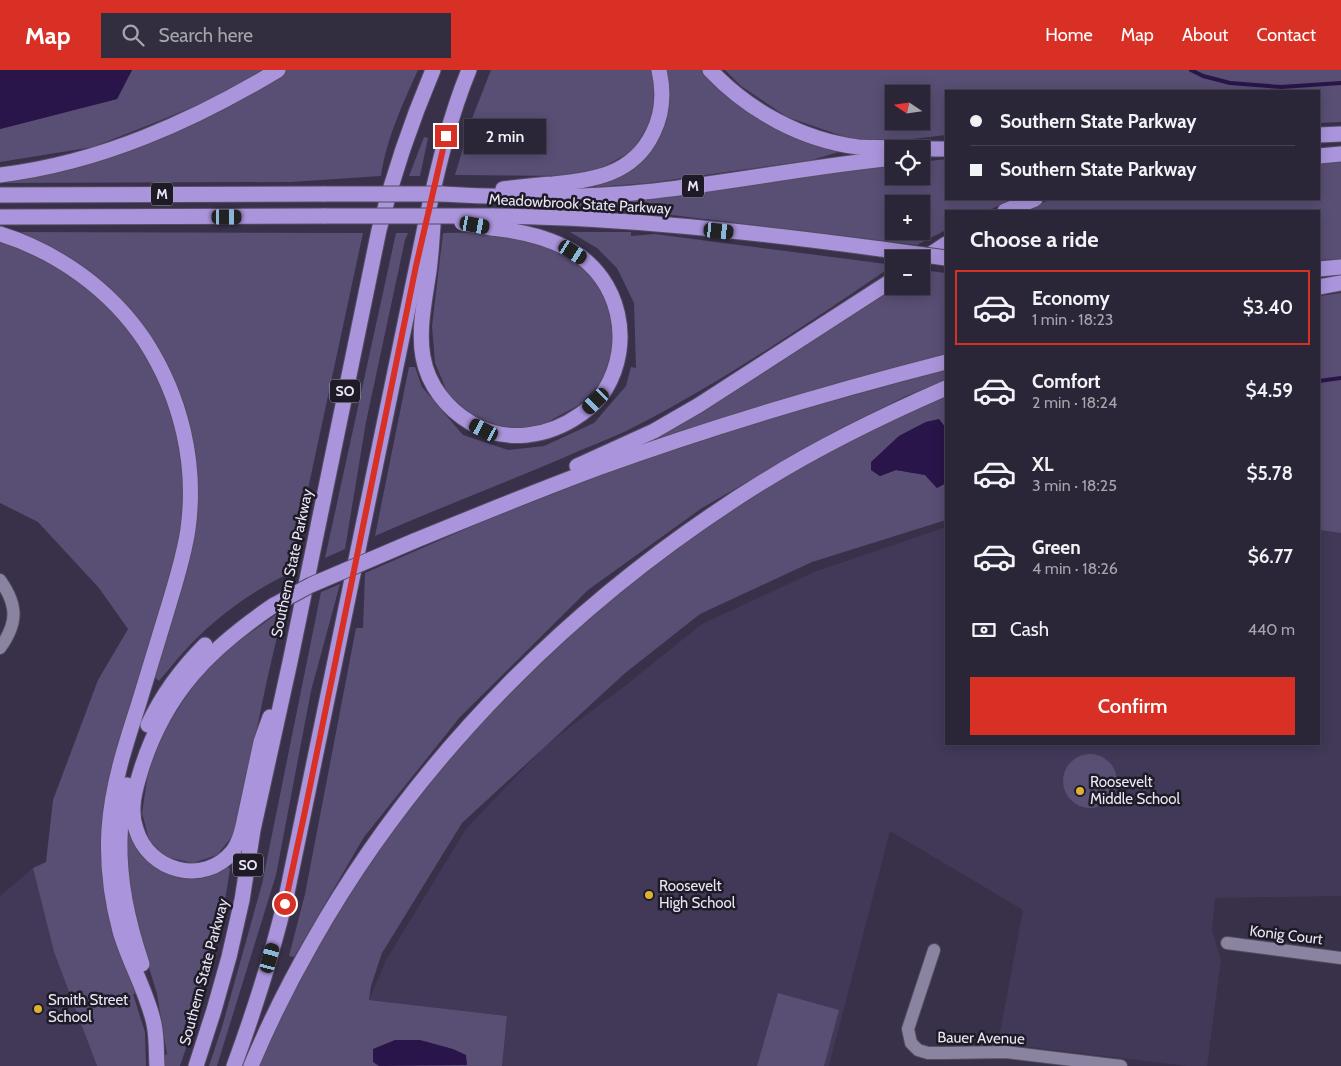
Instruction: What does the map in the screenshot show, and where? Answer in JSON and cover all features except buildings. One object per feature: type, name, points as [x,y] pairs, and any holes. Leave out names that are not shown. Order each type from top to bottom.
[{"type":"highway","points":[[0,175],[40,169],[122,146],[181,123],[278,70]]},
{"type":"highway","name":"Southern State Parkway","points":[[196,1066],[226,966],[242,900],[253,830],[290,662],[379,230],[404,146],[433,70]]},
{"type":"highway","points":[[234,1066],[258,998],[289,886],[439,162],[452,114],[469,70]]},
{"type":"highway","points":[[442,194],[580,181],[605,175],[624,167],[643,149],[656,127],[662,96],[659,70]]},
{"type":"highway","points":[[710,70],[758,110],[809,135],[860,147],[945,151]]},
{"type":"highway","points":[[1320,135],[1341,134]]},
{"type":"highway","points":[[930,154],[945,151]]},
{"type":"highway","points":[[1320,156],[1341,154]]},
{"type":"highway","name":"Meadowbrook State Parkway","points":[[0,195],[442,194],[554,197],[607,195],[698,185],[885,159]]},
{"type":"highway","points":[[439,162],[422,329],[423,355],[428,376],[440,395],[456,413],[474,425],[484,430],[506,435],[542,433],[568,423],[579,416],[604,392],[618,362],[620,336],[618,314],[605,282],[582,258],[549,240],[492,222]]},
{"type":"highway","points":[[1007,210],[1032,200]]},
{"type":"highway","name":"M","points":[[0,217],[421,216],[492,222]]},
{"type":"highway","name":"Meadowbrook State Parkway","points":[[492,222],[561,218],[665,225],[826,242],[945,258]]},
{"type":"highway","points":[[0,234],[35,248],[68,266],[94,284],[117,306],[140,334],[159,365],[175,400],[185,437],[190,484],[188,531],[176,580],[116,780],[109,830],[109,867],[116,915],[154,1024]]},
{"type":"highway","points":[[930,255],[945,245]]},
{"type":"highway","points":[[1320,269],[1341,266]]},
{"type":"highway","points":[[1320,287],[1341,283]]},
{"type":"highway","points":[[411,537],[654,431],[715,395],[885,285]]},
{"type":"highway","points":[[290,662],[261,742],[244,826],[233,850],[227,857],[211,866],[194,870],[179,870],[157,860],[139,838],[133,810],[139,775],[156,730],[173,700],[202,663],[292,584],[332,564],[659,447],[791,405],[945,362]]},
{"type":"highway","points":[[251,1066],[309,948],[366,858],[441,758],[512,680],[561,633],[625,579],[719,510],[765,480],[840,438],[902,407],[945,388]]},
{"type":"highway","points":[[156,1066],[156,1042],[150,993],[128,918],[122,885],[120,829],[128,778],[149,723],[158,705],[179,673],[217,635],[239,618],[273,600]]},
{"type":"street","points":[[0,580],[9,593],[14,618],[8,637],[0,648]]},
{"type":"street","name":"Konig Court","points":[[1227,943],[1341,958]]},
{"type":"street","name":"Bauer Avenue","points":[[934,950],[908,1029],[911,1043],[918,1050],[928,1053],[1006,1052],[1121,1066]]},
{"type":"shaded area","points":[[0,70],[132,70],[117,99],[0,129]]},
{"type":"shaded area","points":[[132,70],[264,70],[230,91],[93,147],[0,162],[0,129],[117,99]]},
{"type":"shaded area","points":[[287,70],[418,70],[391,135],[381,176],[291,182],[0,183],[0,179],[167,135],[228,108]]},
{"type":"shaded area","points":[[491,70],[653,70],[655,74],[652,119],[632,151],[598,170],[569,176],[455,175],[471,121]]},
{"type":"shaded area","points":[[665,70],[704,70],[842,151],[812,160],[648,183],[596,187],[599,180],[659,135],[669,98]]},
{"type":"shaded area","points":[[725,70],[1341,70],[1341,122],[1320,123],[1320,90],[945,90],[945,135],[904,140],[851,139],[787,117],[741,86]]},
{"type":"shaded area","points":[[424,137],[428,138],[420,176],[409,176]]},
{"type":"shaded area","points":[[1341,158],[1341,259],[1320,260],[1320,210],[1025,210],[1049,200],[1320,200],[1320,160]]},
{"type":"shaded area","points":[[945,159],[945,200],[1011,200],[989,210],[945,210],[945,231],[930,238],[930,195],[885,195],[885,240],[927,240],[917,245],[614,208],[549,205],[695,192],[885,165],[885,185],[930,185],[930,161]]},
{"type":"shaded area","points":[[21,232],[363,233],[290,573],[241,601],[218,619],[188,647],[159,681],[154,677],[195,471],[186,408],[149,335],[108,286],[81,265]]},
{"type":"shaded area","points":[[497,232],[556,245],[585,265],[609,300],[614,343],[602,382],[579,405],[538,427],[500,428],[475,418],[448,394],[435,363],[432,326],[443,233]]},
{"type":"shaded area","points":[[570,232],[631,232],[631,236],[655,234],[885,264],[885,271],[801,328],[706,388],[640,424],[375,536],[409,367],[415,367],[422,387],[463,435],[508,450],[544,446],[594,423],[626,386],[631,367],[636,368],[634,303],[617,268],[597,248]]},
{"type":"shaded area","points":[[396,233],[408,233],[366,422],[345,549],[325,558]]},
{"type":"shaded area","points":[[0,239],[72,273],[125,323],[146,351],[173,413],[185,483],[180,541],[106,811],[140,993],[133,994],[145,1032],[146,1066],[97,1066],[54,952],[33,868],[46,862],[53,800],[98,680],[128,629],[99,588],[38,522],[0,503]]},
{"type":"shaded area","points":[[930,271],[945,273],[945,357],[645,444],[643,440],[885,292],[885,295],[930,295]]},
{"type":"shaded area","points":[[1341,293],[1341,533],[1320,530],[1320,296]]},
{"type":"shaded area","points":[[945,370],[945,380],[906,396],[834,432],[702,508],[588,590],[460,717],[364,837],[294,957],[289,956],[305,894],[356,628],[363,628],[365,573],[484,521],[627,465],[789,413]]},
{"type":"shaded area","points":[[945,394],[945,427],[938,420],[926,422],[899,436],[872,462],[871,470],[880,476],[896,470],[925,475],[937,488],[945,484],[945,520],[812,562],[700,614],[624,674],[462,823],[382,953],[371,986],[369,1000],[507,1016],[502,1066],[258,1066],[278,1016],[328,922],[412,801],[495,704],[577,624],[672,548],[795,467]]},
{"type":"shaded area","points":[[939,419],[945,427],[945,484],[937,488],[925,475],[896,470],[880,476],[871,470],[871,462],[899,436],[926,422]]},
{"type":"shaded area","points":[[945,527],[945,745],[1320,745],[1320,530],[1341,533],[1341,896],[1215,898],[1212,930],[1221,960],[1207,1066],[1187,1066],[998,1043],[1023,910],[890,831],[829,1066],[502,1066],[507,1016],[369,1000],[386,960],[466,829],[545,746],[626,685],[702,624],[814,572]]},
{"type":"shaded area","points":[[340,584],[311,691],[276,875],[217,1066],[209,1066],[222,1027],[262,884],[321,592]]},
{"type":"shaded area","points":[[283,611],[235,833],[217,855],[193,863],[166,857],[149,840],[142,813],[148,773],[163,732],[194,684],[222,653]]},
{"type":"shaded area","points":[[1090,754],[1100,756],[1109,762],[1115,771],[1117,781],[1115,791],[1109,800],[1100,806],[1090,808],[1080,806],[1071,800],[1065,791],[1063,781],[1065,771],[1071,762],[1080,756]]},
{"type":"shaded area","points":[[126,824],[149,861],[171,875],[202,878],[227,866],[230,869],[224,907],[200,1007],[180,1066],[163,1066],[163,1056],[167,1054],[157,994],[132,911],[125,862]]},
{"type":"shaded area","name":"Smith Street School","points":[[33,868],[54,952],[97,1066],[0,1066],[0,896]]},
{"type":"shaded area","points":[[778,993],[839,1010],[824,1066],[757,1066]]},
{"type":"shaded area","points":[[395,1040],[420,1040],[453,1049],[466,1055],[467,1065],[379,1066],[373,1062],[373,1049]]},
{"type":"waterway","points":[[1191,70],[1203,76],[1230,83],[1281,87],[1341,83]]},
{"type":"waterway","points":[[1320,381],[1341,378]]},
{"type":"place","name":"Roosevelt Middle School","points":[[1080,791]]},
{"type":"place","name":"Roosevelt High School","points":[[649,895]]},
{"type":"place","name":"Smith Street School","points":[[38,1009]]},
{"type":"route","points":[[285,904],[416,266],[446,136]]}]
